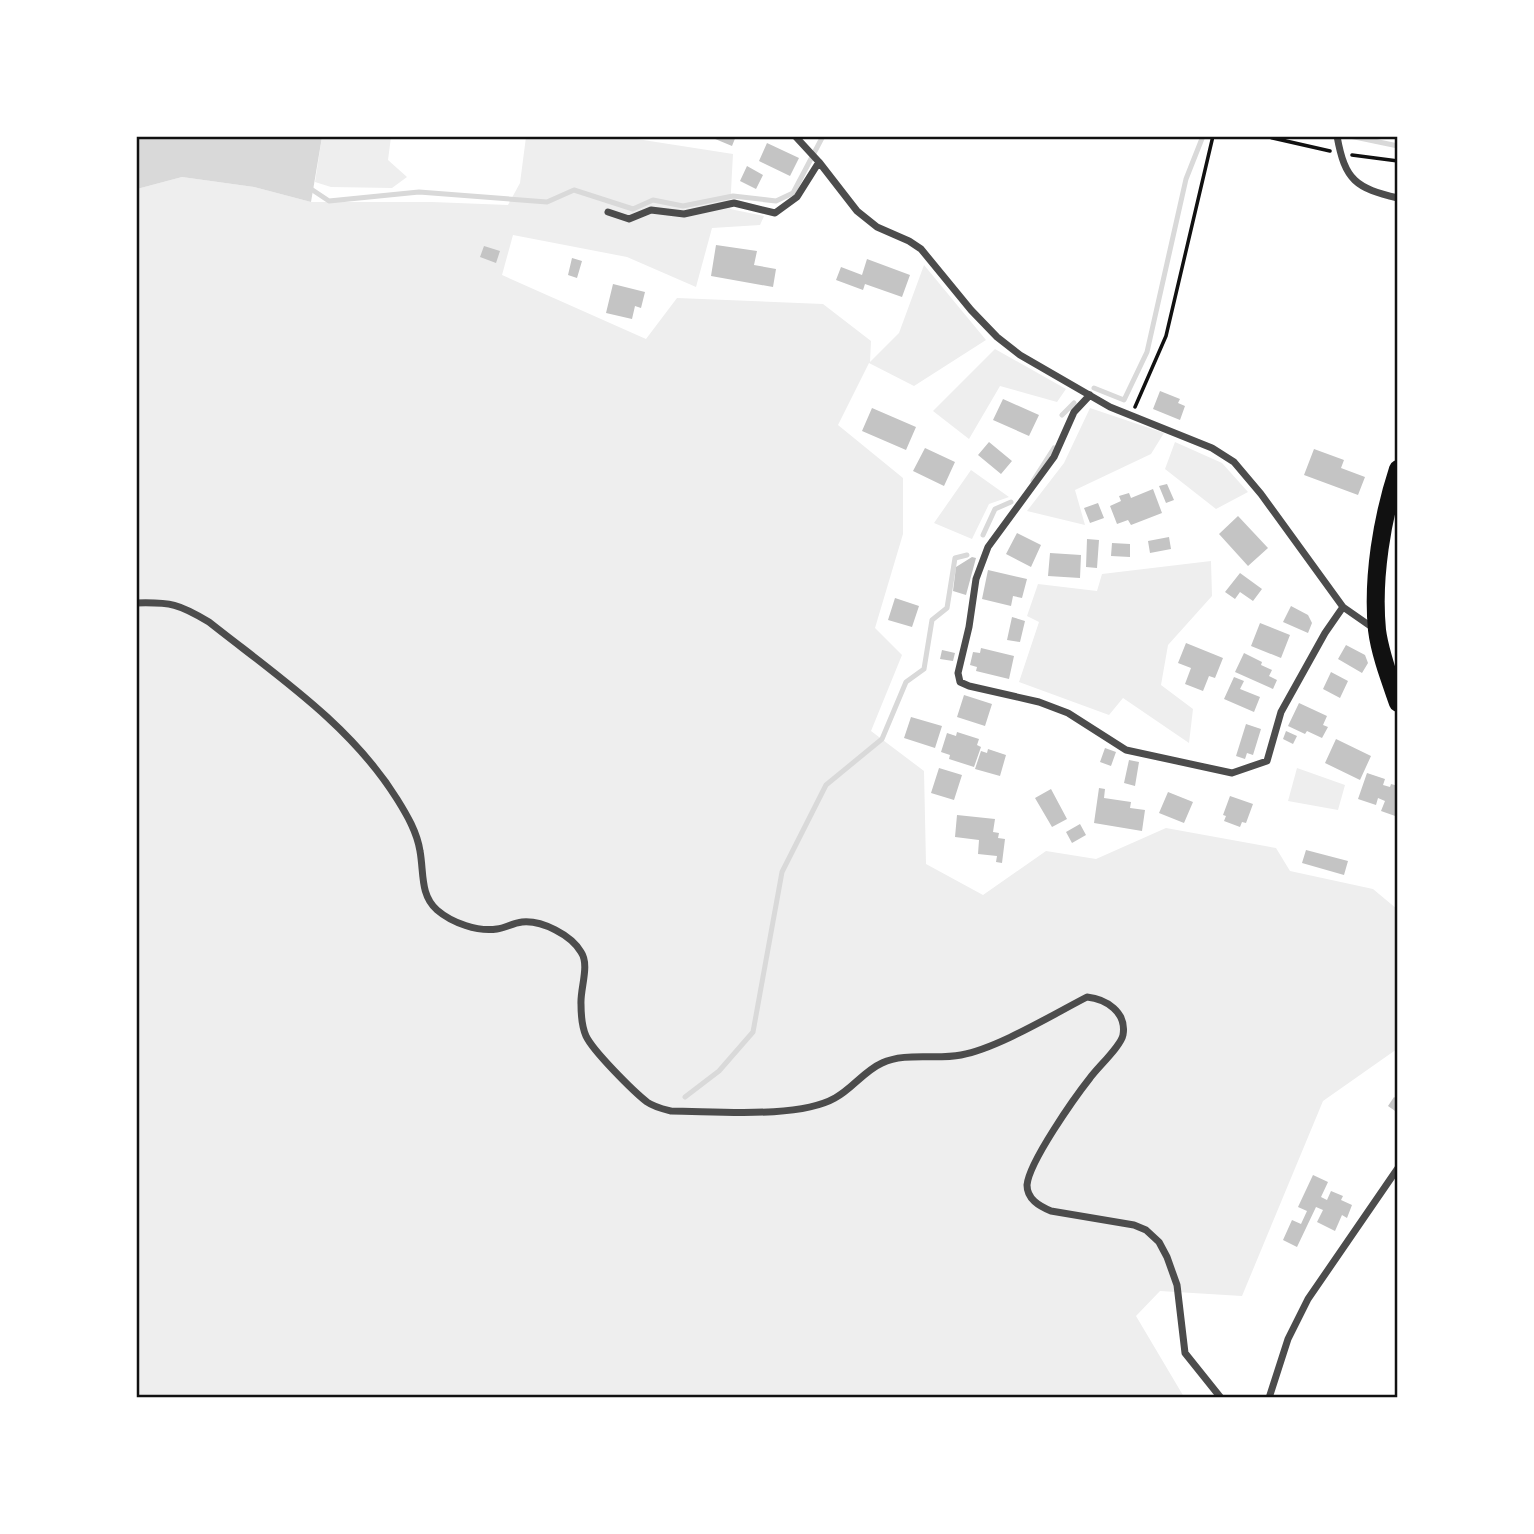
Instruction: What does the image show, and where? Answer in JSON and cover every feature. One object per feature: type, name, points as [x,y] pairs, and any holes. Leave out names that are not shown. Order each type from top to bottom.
[{"type":"highway","points":[[1398,468],[1390,494],[1378,564],[1377,631],[1398,703]]},
{"type":"street","points":[[795,136],[857,211],[877,228],[909,240],[921,248],[971,310],[997,337],[1020,355],[1110,407],[1212,448],[1234,462],[1261,494],[1343,607],[1377,631]]},
{"type":"street","points":[[1337,136],[1340,153],[1355,183],[1367,191],[1398,198]]},
{"type":"street","points":[[608,212],[629,219],[651,210],[684,214],[734,203],[775,212],[797,197],[819,162]]},
{"type":"street","points":[[1090,396],[1074,412],[1054,457],[988,547],[976,579],[969,627],[958,673],[960,682],[1039,702],[1068,713],[1126,750],[1232,772],[1267,761],[1281,712],[1325,633],[1343,607]]},
{"type":"street","points":[[136,603],[169,602],[186,607],[209,621],[341,729],[370,759],[414,828],[420,850],[425,894],[437,910],[455,922],[481,929],[535,922],[561,933],[581,952],[584,960],[580,1003],[585,1034],[594,1048],[648,1102],[662,1108],[671,1111],[783,1111],[810,1108],[836,1098],[881,1063],[895,1059],[960,1055],[982,1050],[1087,997],[1098,998],[1112,1005],[1123,1023],[1123,1037],[1088,1080],[1036,1159],[1027,1184],[1028,1194],[1038,1206],[1051,1211],[1134,1225],[1146,1230],[1159,1242],[1177,1285],[1185,1353],[1221,1398]]},
{"type":"street","points":[[1269,1398],[1288,1339],[1308,1299],[1398,1168]]},
{"type":"path","points":[[1131,415],[1166,336],[1213,136]]},
{"type":"shaded area","points":[[137,136],[322,137],[311,202],[254,187],[182,177],[137,189]]},
{"type":"shaded area","points":[[322,137],[391,137],[388,160],[407,177],[392,188],[331,187],[315,182]]},
{"type":"shaded area","points":[[526,137],[624,137],[733,154],[730,209],[764,216],[760,225],[712,228],[696,287],[627,257],[513,235],[502,275],[646,339],[677,298],[823,304],[871,341],[870,362],[899,333],[924,265],[986,340],[914,386],[869,363],[838,425],[903,478],[903,534],[875,628],[902,655],[871,731],[924,771],[926,864],[983,895],[1046,851],[1096,859],[1166,828],[1276,848],[1290,871],[1373,889],[1397,909],[1397,1049],[1323,1101],[1242,1296],[1160,1291],[1136,1316],[1184,1397],[137,1398],[137,189],[182,177],[254,187],[311,202],[508,205],[520,183]]},
{"type":"shaded area","points":[[995,349],[1066,389],[1057,402],[1000,386],[969,439],[933,411]]},
{"type":"shaded area","points":[[1090,408],[1164,433],[1151,454],[1075,490],[1085,525],[1027,511],[1064,463]]},
{"type":"shaded area","points":[[1175,442],[1222,463],[1248,492],[1216,509],[1165,469]]},
{"type":"shaded area","points":[[971,470],[1009,497],[989,504],[972,539],[934,523]]},
{"type":"shaded area","points":[[1211,561],[1212,596],[1168,645],[1161,685],[1193,709],[1189,743],[1123,698],[1109,715],[1019,682],[1039,622],[1027,616],[1038,584],[1097,591],[1102,574]]},
{"type":"shaded area","points":[[1297,768],[1345,785],[1338,810],[1288,801]]},
{"type":"building","points":[[708,136],[736,136],[732,146]]},
{"type":"building","points":[[767,143],[799,158],[790,176],[759,161]]},
{"type":"building","points":[[747,166],[763,175],[756,189],[740,181]]},
{"type":"building","points":[[716,245],[757,251],[754,265],[776,269],[773,287],[711,276]]},
{"type":"building","points":[[484,246],[500,251],[496,263],[480,257]]},
{"type":"building","points":[[572,258],[582,261],[577,278],[568,275]]},
{"type":"building","points":[[867,259],[910,275],[902,297],[865,284],[863,290],[836,280],[841,267],[862,275]]},
{"type":"building","points":[[613,284],[645,292],[641,308],[635,306],[632,319],[606,313]]},
{"type":"building","points":[[1160,391],[1180,399],[1178,403],[1185,406],[1180,420],[1153,409]]},
{"type":"building","points":[[1003,399],[1039,415],[1029,436],[993,420]]},
{"type":"building","points":[[872,408],[916,427],[906,450],[862,431]]},
{"type":"building","points":[[989,442],[1012,461],[1001,474],[978,455]]},
{"type":"building","points":[[925,448],[955,462],[944,486],[913,471]]},
{"type":"building","points":[[1314,449],[1344,460],[1341,468],[1365,477],[1358,495],[1304,475]]},
{"type":"building","points":[[1167,484],[1174,500],[1166,503],[1159,486]]},
{"type":"building","points":[[1153,489],[1162,513],[1131,525],[1128,520],[1117,524],[1110,506],[1121,501],[1119,496],[1129,493],[1131,498]]},
{"type":"building","points":[[1098,503],[1104,518],[1090,523],[1084,508]]},
{"type":"building","points":[[1238,516],[1268,548],[1248,566],[1219,534]]},
{"type":"building","points":[[1017,533],[1041,545],[1031,567],[1006,554]]},
{"type":"building","points":[[1169,537],[1171,549],[1150,553],[1148,541]]},
{"type":"building","points":[[1087,539],[1099,540],[1097,568],[1086,567]]},
{"type":"building","points":[[1112,543],[1130,544],[1130,557],[1111,556]]},
{"type":"building","points":[[1050,553],[1081,555],[1080,578],[1048,576]]},
{"type":"building","points":[[972,557],[976,558],[966,595],[953,591],[956,567]]},
{"type":"building","points":[[988,570],[1027,579],[1022,598],[1013,596],[1011,606],[982,599]]},
{"type":"building","points":[[1240,573],[1262,589],[1253,601],[1240,592],[1235,599],[1225,592]]},
{"type":"building","points":[[895,598],[919,606],[912,627],[888,620]]},
{"type":"building","points":[[1291,606],[1308,615],[1312,623],[1308,633],[1283,622]]},
{"type":"building","points":[[1012,617],[1025,621],[1020,642],[1007,640]]},
{"type":"building","points":[[1260,623],[1290,635],[1281,658],[1251,646]]},
{"type":"building","points":[[1186,643],[1223,658],[1215,678],[1209,676],[1203,691],[1185,684],[1191,668],[1178,663]]},
{"type":"building","points":[[1346,645],[1365,655],[1368,663],[1362,673],[1338,659]]},
{"type":"building","points":[[981,648],[1014,656],[1009,679],[976,671],[977,667],[970,665],[973,652],[980,653]]},
{"type":"building","points":[[942,650],[955,653],[953,661],[940,659]]},
{"type":"building","points":[[1244,653],[1272,670],[1269,676],[1277,680],[1273,689],[1235,672]]},
{"type":"building","points":[[1331,672],[1348,681],[1340,698],[1323,689]]},
{"type":"building","points":[[1234,677],[1244,681],[1240,689],[1260,697],[1254,712],[1224,699]]},
{"type":"building","points":[[964,695],[992,704],[985,726],[957,717]]},
{"type":"building","points":[[1299,703],[1327,716],[1323,725],[1328,727],[1322,738],[1288,726]]},
{"type":"building","points":[[911,717],[942,726],[935,748],[904,738]]},
{"type":"building","points":[[1246,724],[1261,729],[1253,755],[1247,753],[1245,759],[1236,756]]},
{"type":"building","points":[[1286,731],[1297,736],[1293,744],[1283,739]]},
{"type":"building","points":[[957,732],[979,739],[977,745],[981,747],[974,767],[949,759],[950,755],[941,752],[947,733],[956,736]]},
{"type":"building","points":[[1336,739],[1371,756],[1360,780],[1325,763]]},
{"type":"building","points":[[1105,748],[1116,752],[1111,766],[1100,762]]},
{"type":"building","points":[[988,749],[1006,755],[1000,776],[975,769],[981,751],[987,753]]},
{"type":"building","points":[[1129,760],[1139,762],[1135,786],[1124,783]]},
{"type":"building","points":[[939,768],[962,775],[954,800],[931,793]]},
{"type":"building","points":[[1367,773],[1385,779],[1383,785],[1398,786],[1398,817],[1381,811],[1385,801],[1378,798],[1376,805],[1358,799]]},
{"type":"building","points":[[1099,788],[1105,789],[1104,798],[1131,802],[1130,808],[1145,810],[1142,831],[1094,823]]},
{"type":"building","points":[[1051,789],[1067,819],[1052,827],[1035,798]]},
{"type":"building","points":[[1168,792],[1193,802],[1184,823],[1159,813]]},
{"type":"building","points":[[1230,796],[1253,804],[1246,823],[1242,822],[1240,827],[1224,821],[1226,816],[1223,815]]},
{"type":"building","points":[[957,815],[995,819],[993,832],[999,833],[998,838],[1005,839],[1002,863],[996,862],[997,856],[978,854],[979,840],[955,837]]},
{"type":"building","points":[[1080,824],[1086,835],[1072,843],[1066,832]]},
{"type":"building","points":[[1306,850],[1348,861],[1344,875],[1302,863]]},
{"type":"building","points":[[1394,1097],[1398,1100],[1398,1113],[1388,1106]]},
{"type":"building","points":[[1313,1175],[1328,1182],[1321,1197],[1327,1200],[1331,1191],[1343,1196],[1341,1200],[1352,1205],[1347,1218],[1342,1215],[1335,1231],[1317,1222],[1323,1210],[1316,1207],[1297,1247],[1283,1240],[1292,1220],[1301,1224],[1307,1211],[1298,1207]]},
{"type":"waterway","points":[[308,187],[329,201],[419,192],[547,202],[574,190],[633,209],[653,200],[683,206],[733,196],[776,201],[793,193],[823,136]]},
{"type":"waterway","points":[[1094,388],[1124,400],[1147,352],[1186,179],[1203,136]]},
{"type":"waterway","points":[[1350,136],[1398,146]]},
{"type":"waterway","points":[[1062,415],[1074,403]]},
{"type":"waterway","points":[[1033,481],[1054,448]]},
{"type":"waterway","points":[[983,535],[995,509],[1011,502]]},
{"type":"waterway","points":[[685,1097],[719,1071],[753,1032],[782,872],[826,785],[882,739],[906,682],[924,669],[932,620],[947,608],[955,558],[967,555]]}]
